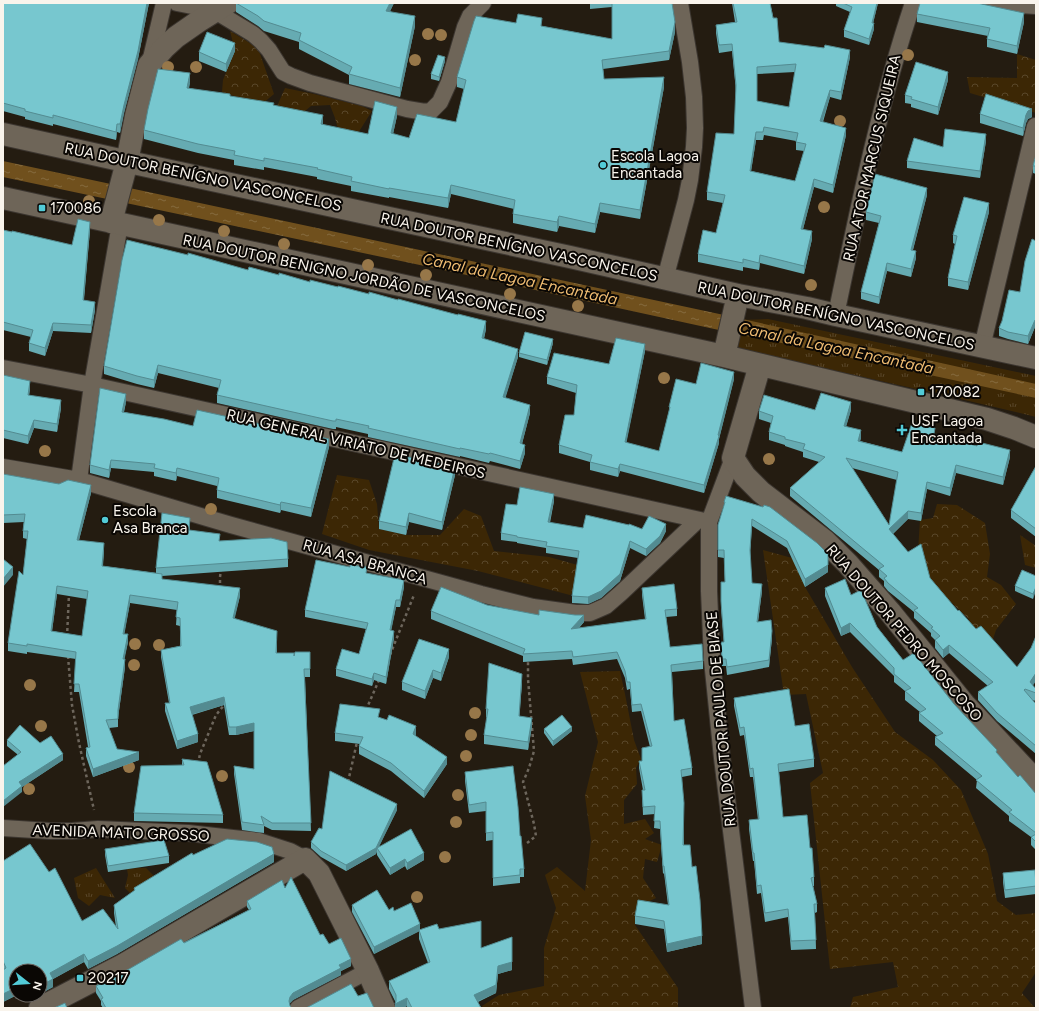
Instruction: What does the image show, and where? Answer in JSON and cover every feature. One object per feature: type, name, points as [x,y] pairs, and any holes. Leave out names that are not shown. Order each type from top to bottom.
[{"type":"main road","points":[[115,220],[136,116],[149,65],[176,37],[222,7]]},
{"type":"main road","name":"RUA DOUTOR BENÍGNO VASCONCELOS","points":[[3,134],[126,166],[570,257],[665,279],[737,299],[807,308],[1036,358]]},
{"type":"main road","name":"RUA DOUTOR BENIGNO JORDÃO DE VASCONCELOS","points":[[3,198],[115,220],[726,351],[760,365],[987,419],[1036,437]]},
{"type":"main road","points":[[726,351],[737,299]]},
{"type":"main road","name":"RUA DOUTOR PAULO DE BIASE","points":[[733,458],[760,365]]},
{"type":"main road","name":"RUA DOUTOR PEDRO MOSCOSO","points":[[733,458],[745,476],[761,492],[825,541],[848,564],[890,612],[964,704],[1036,781]]},
{"type":"main road","points":[[40,1008],[123,965],[305,859]]},
{"type":"main road","name":"AVENIDA MATO GROSSO","points":[[305,859],[319,873],[368,971],[384,1008]]},
{"type":"street","points":[[149,65],[164,3]]},
{"type":"street","points":[[177,3],[197,7],[222,7],[261,41],[270,50],[280,69],[291,76],[407,109],[425,112],[431,111],[442,98],[449,82],[465,27],[470,16],[483,3]]},
{"type":"street","points":[[665,279],[686,200],[694,147],[694,97],[689,55],[680,3]]},
{"type":"street","name":"RUA ATOR MARCUS SIQUEIRA","points":[[836,315],[857,214],[889,80],[912,3]]},
{"type":"street","points":[[992,3],[1036,6]]},
{"type":"street","points":[[982,347],[1035,126]]},
{"type":"street","points":[[79,480],[115,220]]},
{"type":"street","name":"RUA GENERAL VIRIATO DE MEDEIROS","points":[[3,368],[92,385],[703,521]]},
{"type":"street","name":"RUA DOUTOR PAULO DE BIASE","points":[[733,458],[703,521],[709,591],[712,660],[722,758],[753,1008]]},
{"type":"street","name":"RUA ASA BRANCA","points":[[3,467],[79,480],[231,525],[481,594],[533,607],[576,613],[590,613],[606,606],[703,521]]},
{"type":"street","name":"AVENIDA MATO GROSSO","points":[[3,828],[50,831],[72,831],[98,828],[188,833],[259,841],[283,848],[305,859]]},
{"type":"street","points":[[298,1008],[368,971]]},
{"type":"path","points":[[220,593],[221,570]]},
{"type":"path","points":[[389,658],[420,577]]},
{"type":"path","points":[[68,643],[70,590]]},
{"type":"path","points":[[68,655],[79,743],[98,828]]},
{"type":"path","points":[[527,843],[536,836],[523,782],[534,751],[528,679],[528,658]]},
{"type":"path","points":[[366,711],[380,678]]},
{"type":"path","points":[[197,770],[200,754],[216,715],[226,703]]},
{"type":"path","points":[[346,789],[357,738]]},
{"type":"green space","points":[[230,31],[258,48],[274,94],[262,104],[252,104],[222,92],[223,80],[235,51]]},
{"type":"green space","points":[[1017,54],[1036,60],[1036,113],[970,93],[967,77],[1017,78]]},
{"type":"green space","points":[[285,88],[362,106],[372,111],[358,133],[338,129],[330,105],[311,106],[299,116],[274,113]]},
{"type":"green space","points":[[768,319],[1036,376],[1036,417],[733,346],[740,320]]},
{"type":"green space","points":[[337,475],[369,480],[377,504],[379,529],[406,535],[440,535],[464,509],[481,516],[494,551],[549,557],[599,571],[570,595],[478,571],[369,550],[322,534]]},
{"type":"green space","points":[[937,504],[957,505],[985,523],[990,554],[987,577],[1001,585],[1016,604],[996,630],[991,645],[976,639],[968,618],[951,602],[933,594],[918,552],[920,520],[933,518]]},
{"type":"green space","points":[[1020,535],[1036,546],[1036,568],[1025,565]]},
{"type":"green space","points":[[763,550],[792,558],[805,587],[852,667],[895,732],[933,760],[961,790],[988,854],[997,901],[1016,915],[1036,913],[1036,972],[1022,993],[1035,1008],[850,1008],[853,997],[898,987],[893,962],[830,969],[810,783],[823,773],[806,694],[784,695]]},
{"type":"green space","points":[[620,671],[634,740],[641,759],[636,768],[637,784],[624,800],[624,824],[645,819],[654,833],[645,839],[662,845],[657,862],[645,859],[643,878],[656,898],[637,907],[635,925],[678,988],[678,1008],[483,1008],[482,1006],[499,995],[544,986],[544,948],[556,908],[545,875],[557,867],[585,891],[591,840],[585,796],[598,742],[580,672]]},
{"type":"green space","points":[[96,868],[115,898],[100,895],[89,906],[78,898],[74,878]]},
{"type":"green space","points":[[146,868],[154,876],[152,885],[130,893],[125,888],[128,875],[127,869]]},
{"type":"water","name":"Canal da Lagoa Encantada","points":[[3,161],[724,315],[1036,384],[1036,398],[777,342],[777,340],[753,334],[751,337],[453,272],[3,177]]},
{"type":"building","points":[[3,3],[147,3],[138,51],[120,124],[117,124],[116,132],[53,115],[53,118],[25,111],[25,109],[3,103]]},
{"type":"building","points":[[236,3],[390,3],[386,11],[415,16],[400,88],[349,74],[352,67],[299,40],[301,33],[264,21]]},
{"type":"building","points":[[612,3],[672,3],[675,22],[669,51],[602,60],[604,79],[664,77],[640,210],[600,203],[595,224],[559,216],[557,222],[513,214],[515,200],[451,185],[448,198],[389,189],[351,181],[352,177],[317,169],[318,168],[264,158],[264,161],[234,155],[235,151],[198,144],[144,130],[158,69],[190,73],[187,88],[230,94],[230,96],[274,103],[273,105],[323,115],[321,124],[368,134],[375,101],[397,107],[391,133],[409,138],[417,114],[456,122],[466,80],[457,77],[476,16],[516,23],[518,14],[542,18],[541,26],[612,39]]},
{"type":"building","points":[[733,3],[770,3],[773,18],[777,18],[779,42],[824,48],[825,45],[850,50],[841,92],[830,90],[820,121],[846,128],[833,185],[814,179],[801,229],[812,231],[804,266],[760,255],[759,263],[743,259],[743,263],[698,254],[703,230],[716,233],[725,195],[707,192],[716,133],[734,134],[736,85],[732,44],[719,45],[716,25],[737,22]],"holes":[[[796,64],[789,107],[757,101],[757,67]],[[764,127],[798,133],[796,142],[806,144],[795,181],[750,171],[756,132],[763,132]]]},
{"type":"building","points":[[843,3],[877,3],[872,23],[874,23],[869,39],[844,30],[852,7]]},
{"type":"building","points":[[920,3],[977,3],[1024,13],[1017,46],[987,39],[990,28],[917,14]]},
{"type":"building","points":[[207,32],[235,43],[226,64],[199,52]]},
{"type":"building","points":[[438,55],[445,57],[439,77],[431,74]]},
{"type":"building","points":[[916,62],[948,72],[938,107],[911,99],[912,97],[905,95]]},
{"type":"building","points":[[986,94],[1032,109],[1028,111],[1026,115],[1023,128],[980,114]]},
{"type":"building","points":[[945,129],[986,134],[980,171],[907,161],[914,138],[943,147]]},
{"type":"building","points":[[1036,155],[1036,166],[1033,166]]},
{"type":"building","points":[[875,174],[927,188],[911,250],[916,251],[911,269],[887,263],[879,297],[861,292],[881,216],[866,212]]},
{"type":"building","points":[[964,197],[989,203],[968,282],[948,278],[957,236],[953,235]]},
{"type":"building","points":[[78,219],[90,222],[83,300],[95,302],[91,325],[53,323],[45,348],[29,343],[33,330],[3,322],[3,230],[72,245]]},
{"type":"building","points":[[1032,239],[1036,241],[1036,320],[1028,336],[1008,332],[999,328],[1009,290],[1020,292],[1025,261]]},
{"type":"building","points":[[127,240],[188,255],[188,253],[248,270],[249,267],[279,275],[279,273],[310,282],[310,280],[369,294],[369,292],[486,321],[482,338],[518,349],[503,397],[530,405],[520,443],[525,445],[520,461],[490,453],[460,449],[368,428],[369,426],[336,419],[336,421],[333,421],[217,395],[221,380],[158,365],[154,380],[104,366],[122,260]]},
{"type":"building","points":[[525,332],[553,339],[547,360],[519,353]]},
{"type":"building","points":[[616,338],[645,344],[625,442],[659,451],[676,379],[696,384],[701,363],[734,372],[718,435],[719,436],[704,485],[620,464],[618,469],[590,462],[592,455],[559,445],[565,415],[574,415],[577,385],[547,377],[554,353],[609,364]]},
{"type":"building","points":[[3,375],[30,381],[28,395],[61,400],[57,424],[34,420],[28,436],[3,430]]},
{"type":"building","points":[[100,388],[126,394],[122,412],[164,419],[193,426],[197,410],[329,439],[311,508],[281,502],[280,505],[217,490],[219,478],[177,468],[176,473],[154,468],[155,464],[111,460],[109,470],[90,465]]},
{"type":"building","points":[[821,393],[851,402],[844,426],[861,430],[858,441],[902,452],[912,423],[935,428],[934,434],[977,446],[978,442],[1010,450],[1003,477],[956,465],[950,488],[927,482],[921,513],[908,511],[889,529],[908,552],[921,544],[930,578],[958,611],[959,610],[976,629],[981,626],[1017,667],[1031,648],[1036,636],[1036,673],[1030,682],[1036,689],[1036,693],[1025,689],[1024,690],[1036,704],[1036,746],[997,713],[978,692],[993,682],[949,645],[943,650],[935,640],[940,636],[931,628],[933,627],[914,610],[918,608],[884,578],[887,576],[879,569],[884,566],[790,488],[825,457],[803,449],[805,444],[785,439],[785,437],[769,432],[773,416],[759,411],[764,395],[815,410]],"holes":[[[846,458],[898,472],[889,525]]]},
{"type":"building","points":[[395,454],[455,467],[442,522],[409,513],[406,527],[379,521]]},
{"type":"building","points":[[1036,466],[1036,529],[1011,510]]},
{"type":"building","points":[[3,474],[59,484],[68,480],[91,485],[77,540],[104,543],[102,566],[162,574],[162,579],[240,588],[233,618],[277,631],[276,653],[294,653],[294,656],[295,652],[310,652],[310,669],[304,669],[311,823],[272,823],[261,816],[264,825],[242,822],[234,766],[254,769],[254,723],[229,727],[224,697],[190,707],[198,734],[177,741],[165,703],[170,703],[161,650],[181,646],[180,618],[176,617],[178,602],[130,595],[123,634],[128,634],[123,659],[125,659],[118,719],[106,720],[117,749],[139,752],[93,769],[86,748],[90,747],[79,684],[74,684],[76,652],[27,644],[27,646],[8,643],[19,571],[23,575],[28,531],[23,531],[25,514],[3,515]],"holes":[[[57,586],[88,591],[82,636],[51,631]]]},
{"type":"building","points":[[520,487],[554,494],[548,522],[583,528],[586,515],[629,524],[642,529],[649,516],[666,524],[660,536],[646,549],[630,541],[620,574],[601,591],[588,597],[572,596],[579,551],[546,546],[547,542],[501,533],[506,504],[517,505]]},
{"type":"building","points":[[726,496],[763,507],[764,505],[770,507],[817,543],[828,554],[828,565],[805,579],[787,541],[752,519],[750,550],[752,583],[762,584],[757,622],[771,620],[772,631],[769,660],[727,667],[726,659],[722,659],[721,642],[724,642],[721,582],[725,582],[724,550],[718,550],[718,525]]},
{"type":"building","points":[[162,513],[190,518],[189,530],[220,534],[219,541],[271,538],[287,542],[288,559],[156,568]]},
{"type":"building","points":[[3,559],[13,567],[3,579]]},
{"type":"building","points":[[316,560],[350,567],[350,565],[367,567],[366,573],[404,580],[400,600],[396,600],[390,630],[394,631],[386,677],[374,673],[372,679],[336,669],[342,649],[359,654],[368,623],[305,610]]},
{"type":"building","points":[[1022,570],[1036,576],[1036,587],[1033,594],[1015,586]]},
{"type":"building","points":[[845,579],[851,595],[861,590],[877,627],[903,660],[914,653],[954,704],[997,750],[996,752],[1018,777],[1020,775],[1036,794],[1036,833],[1009,812],[1012,810],[976,780],[982,776],[935,737],[943,733],[919,713],[926,709],[905,691],[911,688],[894,674],[894,668],[850,623],[841,628],[825,588]]},
{"type":"building","points":[[674,584],[677,609],[665,610],[670,647],[702,644],[703,661],[671,665],[674,721],[684,719],[692,768],[681,770],[684,803],[683,845],[690,845],[692,867],[696,866],[702,936],[667,944],[664,921],[635,916],[638,900],[669,905],[663,866],[660,821],[654,821],[655,806],[643,807],[642,790],[645,790],[639,761],[642,761],[642,748],[652,746],[641,704],[632,705],[630,682],[627,682],[625,671],[617,652],[573,657],[572,651],[523,654],[525,649],[431,611],[441,587],[487,605],[539,615],[539,610],[584,615],[571,629],[646,619],[642,588]]},
{"type":"building","points":[[419,639],[449,649],[441,673],[433,670],[425,691],[402,682]]},
{"type":"building","points":[[489,663],[522,674],[519,716],[532,718],[528,742],[484,735],[488,709],[486,709]]},
{"type":"building","points":[[789,689],[795,726],[809,724],[814,759],[778,764],[783,817],[807,815],[810,848],[812,848],[814,877],[811,878],[817,904],[814,904],[816,940],[791,941],[788,909],[765,913],[761,885],[757,886],[749,820],[759,819],[753,768],[750,769],[744,727],[740,728],[734,698]]},
{"type":"building","points":[[340,704],[380,709],[378,717],[387,720],[389,715],[416,726],[413,734],[447,757],[424,791],[391,763],[359,746],[363,737],[335,733]]},
{"type":"building","points":[[562,715],[572,727],[553,741],[544,729]]},
{"type":"building","points":[[20,725],[40,743],[51,736],[63,754],[19,782],[22,786],[3,801],[3,766],[21,752],[7,740]]},
{"type":"building","points":[[182,759],[207,762],[223,815],[134,813],[141,766],[184,765]]},
{"type":"building","points":[[513,766],[524,869],[520,869],[520,875],[493,878],[493,832],[486,833],[486,802],[469,805],[465,772]]},
{"type":"building","points":[[330,771],[397,804],[376,848],[346,865],[321,851],[311,842],[319,828],[322,829]]},
{"type":"building","points":[[411,829],[424,853],[407,863],[405,859],[390,868],[377,848]]},
{"type":"building","points":[[1036,834],[1036,842],[1031,837]]},
{"type":"building","points":[[227,839],[257,842],[272,847],[274,854],[117,946],[88,961],[84,954],[50,973],[53,979],[48,982],[48,963],[8,963],[8,992],[3,994],[3,970],[6,968],[3,961],[3,861],[30,844],[49,872],[55,868],[82,921],[103,909],[118,929],[114,905],[135,890],[134,888],[192,853],[193,855]]},
{"type":"building","points":[[164,840],[169,856],[108,866],[105,849]]},
{"type":"building","points":[[1035,870],[1036,886],[1005,890],[1003,873]]},
{"type":"building","points":[[291,877],[320,935],[323,934],[329,944],[341,938],[351,959],[339,965],[341,968],[293,993],[289,1001],[292,1008],[106,1008],[101,999],[103,998],[96,986],[181,939],[184,943],[251,909],[247,901],[282,880],[285,888]]},
{"type":"building","points":[[377,890],[389,910],[393,907],[394,911],[411,903],[420,924],[374,947],[352,905]]},
{"type":"building","points":[[481,921],[481,948],[512,937],[512,962],[498,966],[496,985],[474,995],[481,1008],[412,1008],[407,998],[395,1004],[396,995],[389,981],[430,962],[419,930],[437,924],[439,929]]},
{"type":"building","points":[[351,984],[358,996],[367,993],[374,1008],[306,1008]]},
{"type":"building","points":[[65,1003],[67,1008],[54,1008]]},
{"type":"place","name":"Escola Lagoa Encantada","points":[[603,165]]},
{"type":"place","name":"170086","points":[[42,208]]},
{"type":"place","name":"170082","points":[[921,392]]},
{"type":"place","name":"USF Lagoa Encantada","points":[[902,430]]},
{"type":"place","name":"Escola Asa Branca","points":[[105,520]]},
{"type":"place","name":"20217","points":[[80,978]]}]
